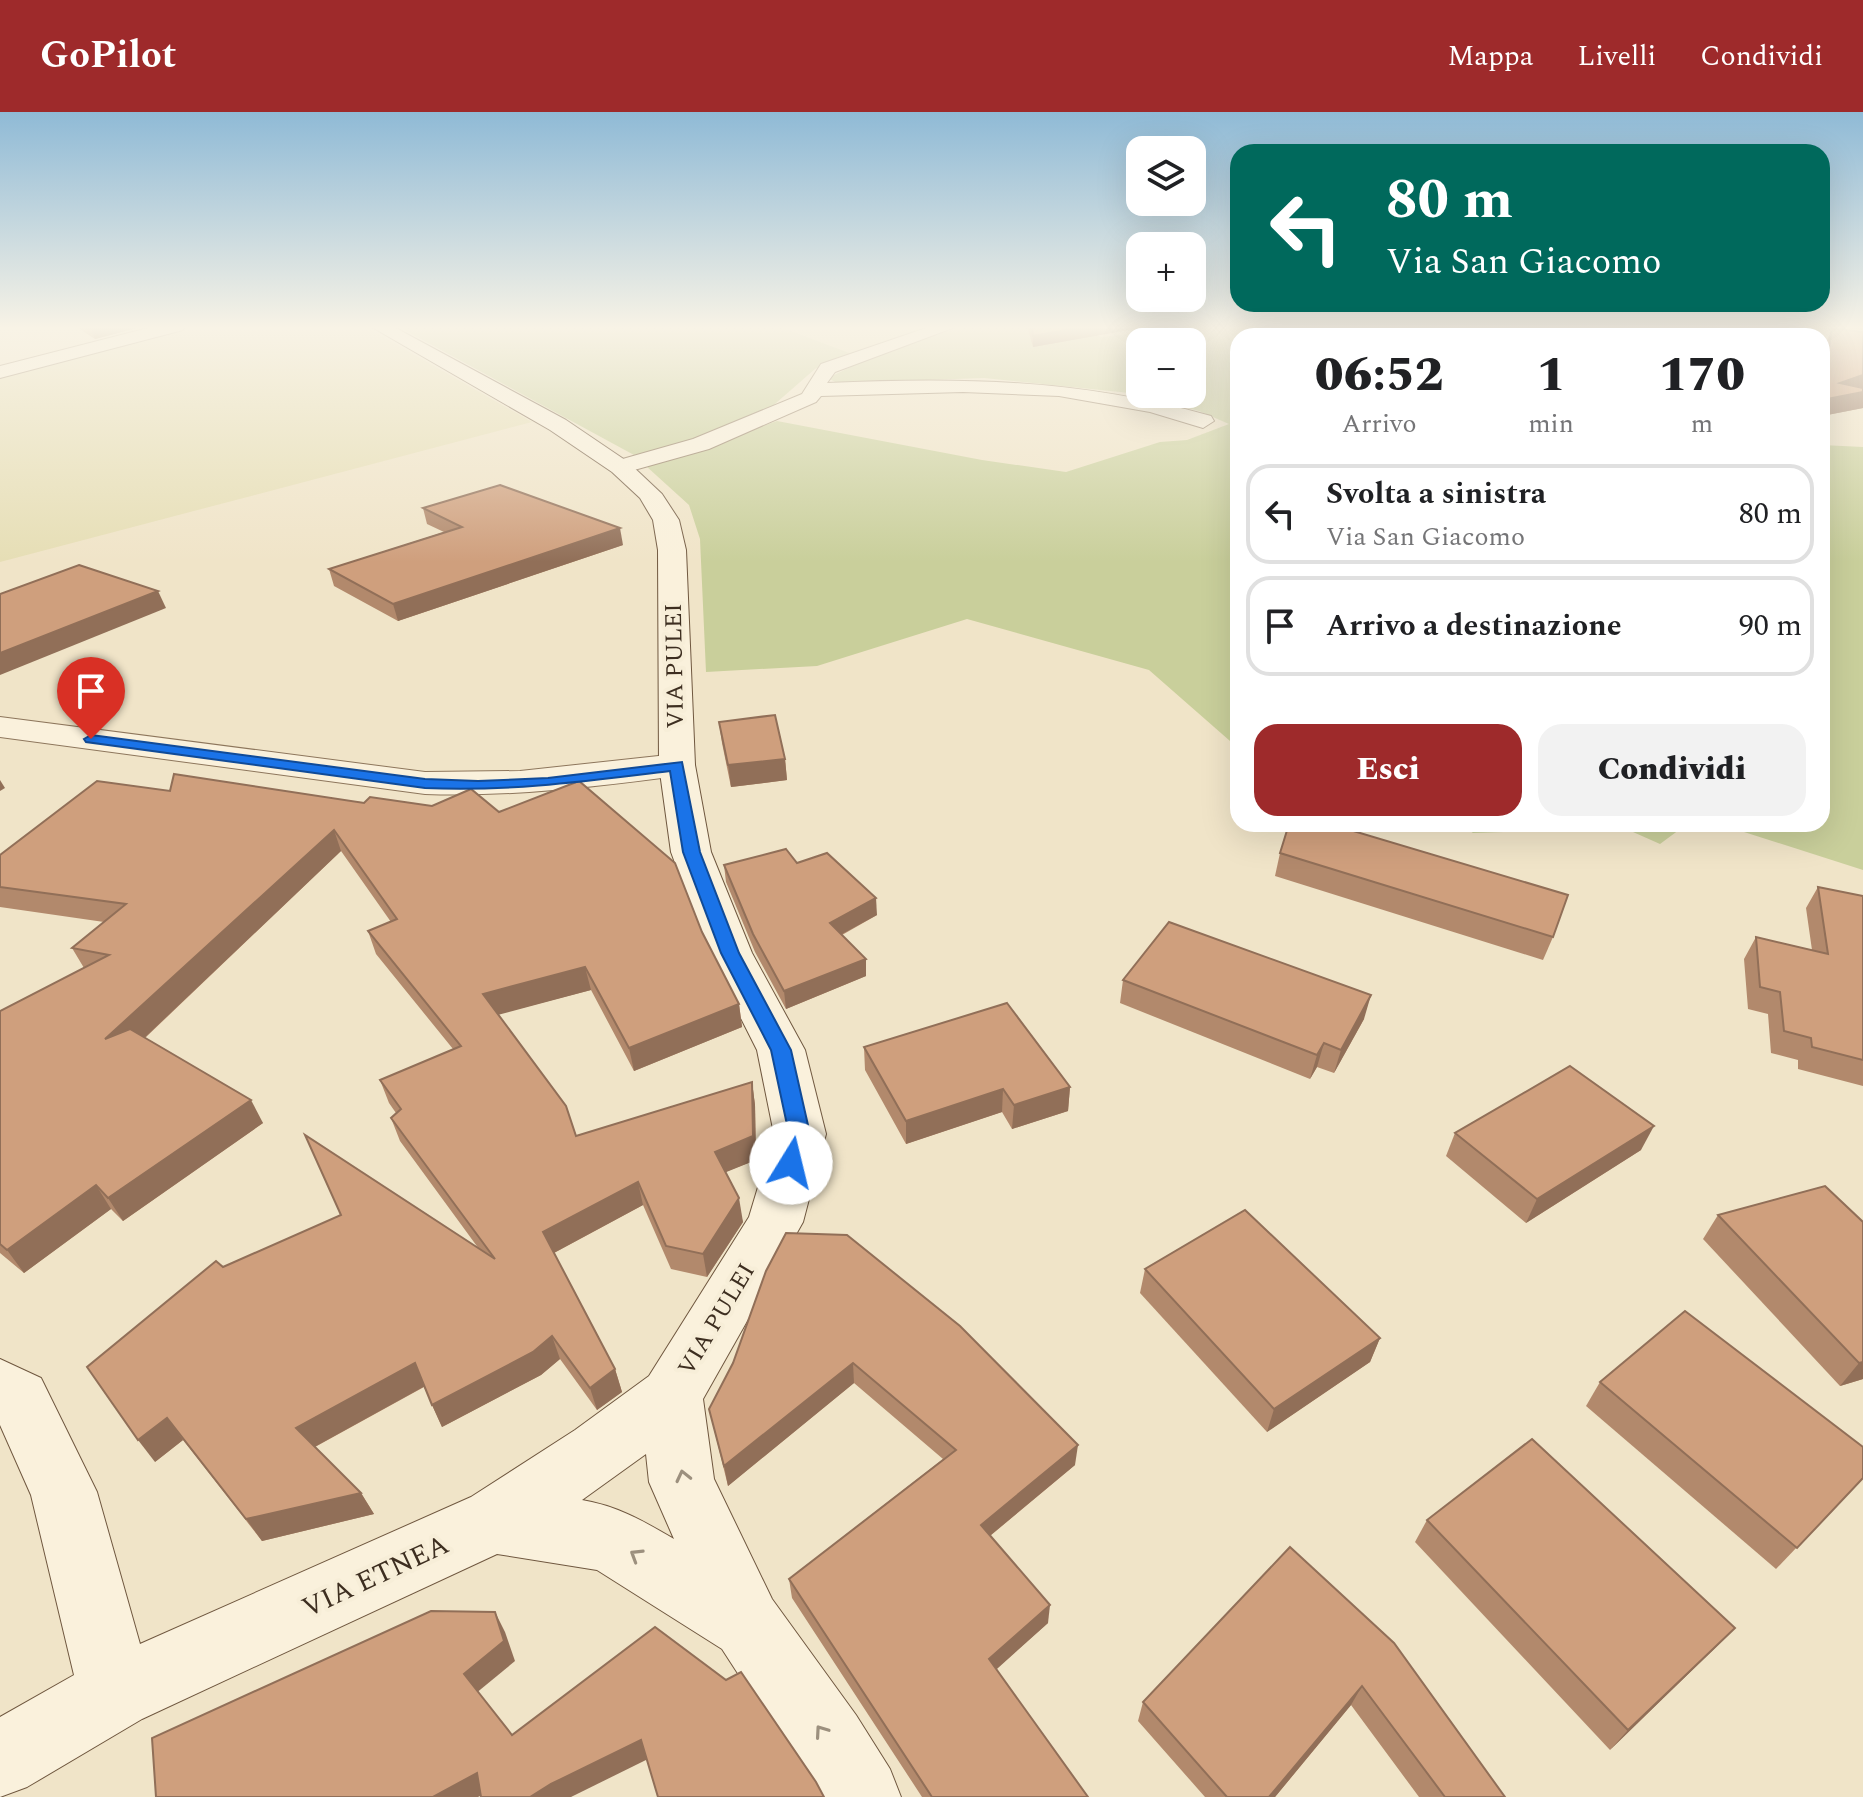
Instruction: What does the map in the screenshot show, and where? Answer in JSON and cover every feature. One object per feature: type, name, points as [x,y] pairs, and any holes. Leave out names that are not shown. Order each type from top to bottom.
[{"type":"main road","name":"VIA PULEI","points":[[521,405],[558,425],[620,467],[650,494],[666,520],[672,550],[677,765],[691,852],[730,953],[781,1050],[800,1134],[775,1222],[671,1396]]},
{"type":"main road","points":[[620,467],[741,429],[794,405]]},
{"type":"main road","points":[[1145,405],[1203,421]]},
{"type":"main road","points":[[0,727],[438,784],[548,782],[677,765]]},
{"type":"main road","points":[[0,1387],[19,1398],[64,1492],[116,1693]]},
{"type":"main road","points":[[671,1396],[682,1482],[747,1624],[829,1742],[862,1797]]},
{"type":"main road","name":"VIA ETNEA","points":[[0,1760],[116,1693],[495,1520],[598,1452],[671,1396]]},
{"type":"main road","points":[[495,1520],[608,1538],[747,1624]]},
{"type":"shaded area","points":[[0,405],[502,405],[532,422],[0,562]]},
{"type":"green space","points":[[541,405],[774,405],[693,443],[634,455]]},
{"type":"green space","points":[[1230,405],[1230,741],[1149,670],[967,619],[817,666],[706,672],[700,539],[689,505],[646,466],[777,421],[982,460],[1066,472],[1160,442],[1187,440],[1229,424],[1188,408]]},
{"type":"green space","points":[[1830,445],[1863,447],[1863,870],[1744,832],[1830,832]]},
{"type":"green space","points":[[1633,832],[1676,832],[1660,844]]},
{"type":"building","points":[[500,485],[620,528],[393,604],[329,569],[462,527],[423,508]]},
{"type":"building","points":[[79,565],[158,591],[0,653],[0,594]]},
{"type":"building","points":[[775,715],[785,759],[728,765],[719,722]]},
{"type":"building","points":[[174,774],[364,803],[370,797],[432,806],[471,789],[499,812],[579,781],[675,863],[702,932],[739,1004],[629,1048],[585,967],[483,994],[566,1106],[576,1136],[752,1082],[753,1136],[715,1152],[739,1198],[703,1254],[666,1246],[638,1182],[543,1232],[615,1369],[590,1388],[552,1336],[533,1352],[432,1405],[415,1363],[296,1428],[361,1493],[246,1519],[167,1418],[138,1440],[87,1367],[216,1261],[223,1267],[341,1215],[305,1135],[495,1259],[391,1118],[401,1109],[380,1080],[461,1046],[368,931],[397,919],[334,830],[105,1039],[130,1029],[251,1100],[108,1198],[96,1185],[7,1250],[0,1244],[0,1011],[109,955],[72,948],[126,904],[0,887],[0,855],[97,781],[170,791]]},
{"type":"building","points":[[1287,832],[1357,832],[1568,895],[1553,937],[1280,853]]},
{"type":"building","points":[[786,849],[797,863],[827,853],[876,898],[830,923],[866,959],[784,991],[753,934],[724,865]]},
{"type":"building","points":[[1818,887],[1863,896],[1863,1060],[1812,1047],[1811,1038],[1784,1031],[1780,992],[1760,987],[1756,937],[1828,954]]},
{"type":"building","points":[[1169,922],[1371,995],[1341,1050],[1324,1043],[1317,1055],[1123,980]]},
{"type":"building","points":[[1007,1003],[1070,1087],[1014,1105],[1003,1089],[906,1121],[864,1047]]},
{"type":"building","points":[[1570,1066],[1654,1126],[1537,1199],[1455,1133]]},
{"type":"building","points":[[1825,1186],[1863,1222],[1863,1362],[1859,1363],[1718,1215]]},
{"type":"building","points":[[1245,1210],[1380,1338],[1274,1409],[1145,1269]]},
{"type":"building","points":[[786,1233],[847,1235],[960,1326],[1078,1445],[981,1525],[1050,1605],[989,1659],[1088,1797],[932,1797],[789,1579],[956,1450],[853,1363],[724,1466],[709,1409],[733,1363],[766,1271]]},
{"type":"building","points":[[1685,1311],[1863,1447],[1863,1478],[1797,1548],[1600,1382]]},
{"type":"building","points":[[1532,1439],[1735,1628],[1628,1730],[1427,1520]]},
{"type":"building","points":[[1290,1547],[1394,1643],[1505,1797],[1445,1797],[1362,1686],[1269,1797],[1227,1797],[1143,1702]]},
{"type":"building","points":[[431,1611],[495,1612],[504,1641],[464,1674],[512,1735],[655,1627],[726,1680],[741,1672],[824,1797],[658,1797],[641,1740],[530,1797],[481,1797],[477,1773],[433,1797],[156,1797],[152,1738]]},
{"type":"route","points":[[91,739],[425,783],[478,786],[548,782],[677,765],[691,852],[730,953],[781,1050],[800,1134],[791,1163]]}]
